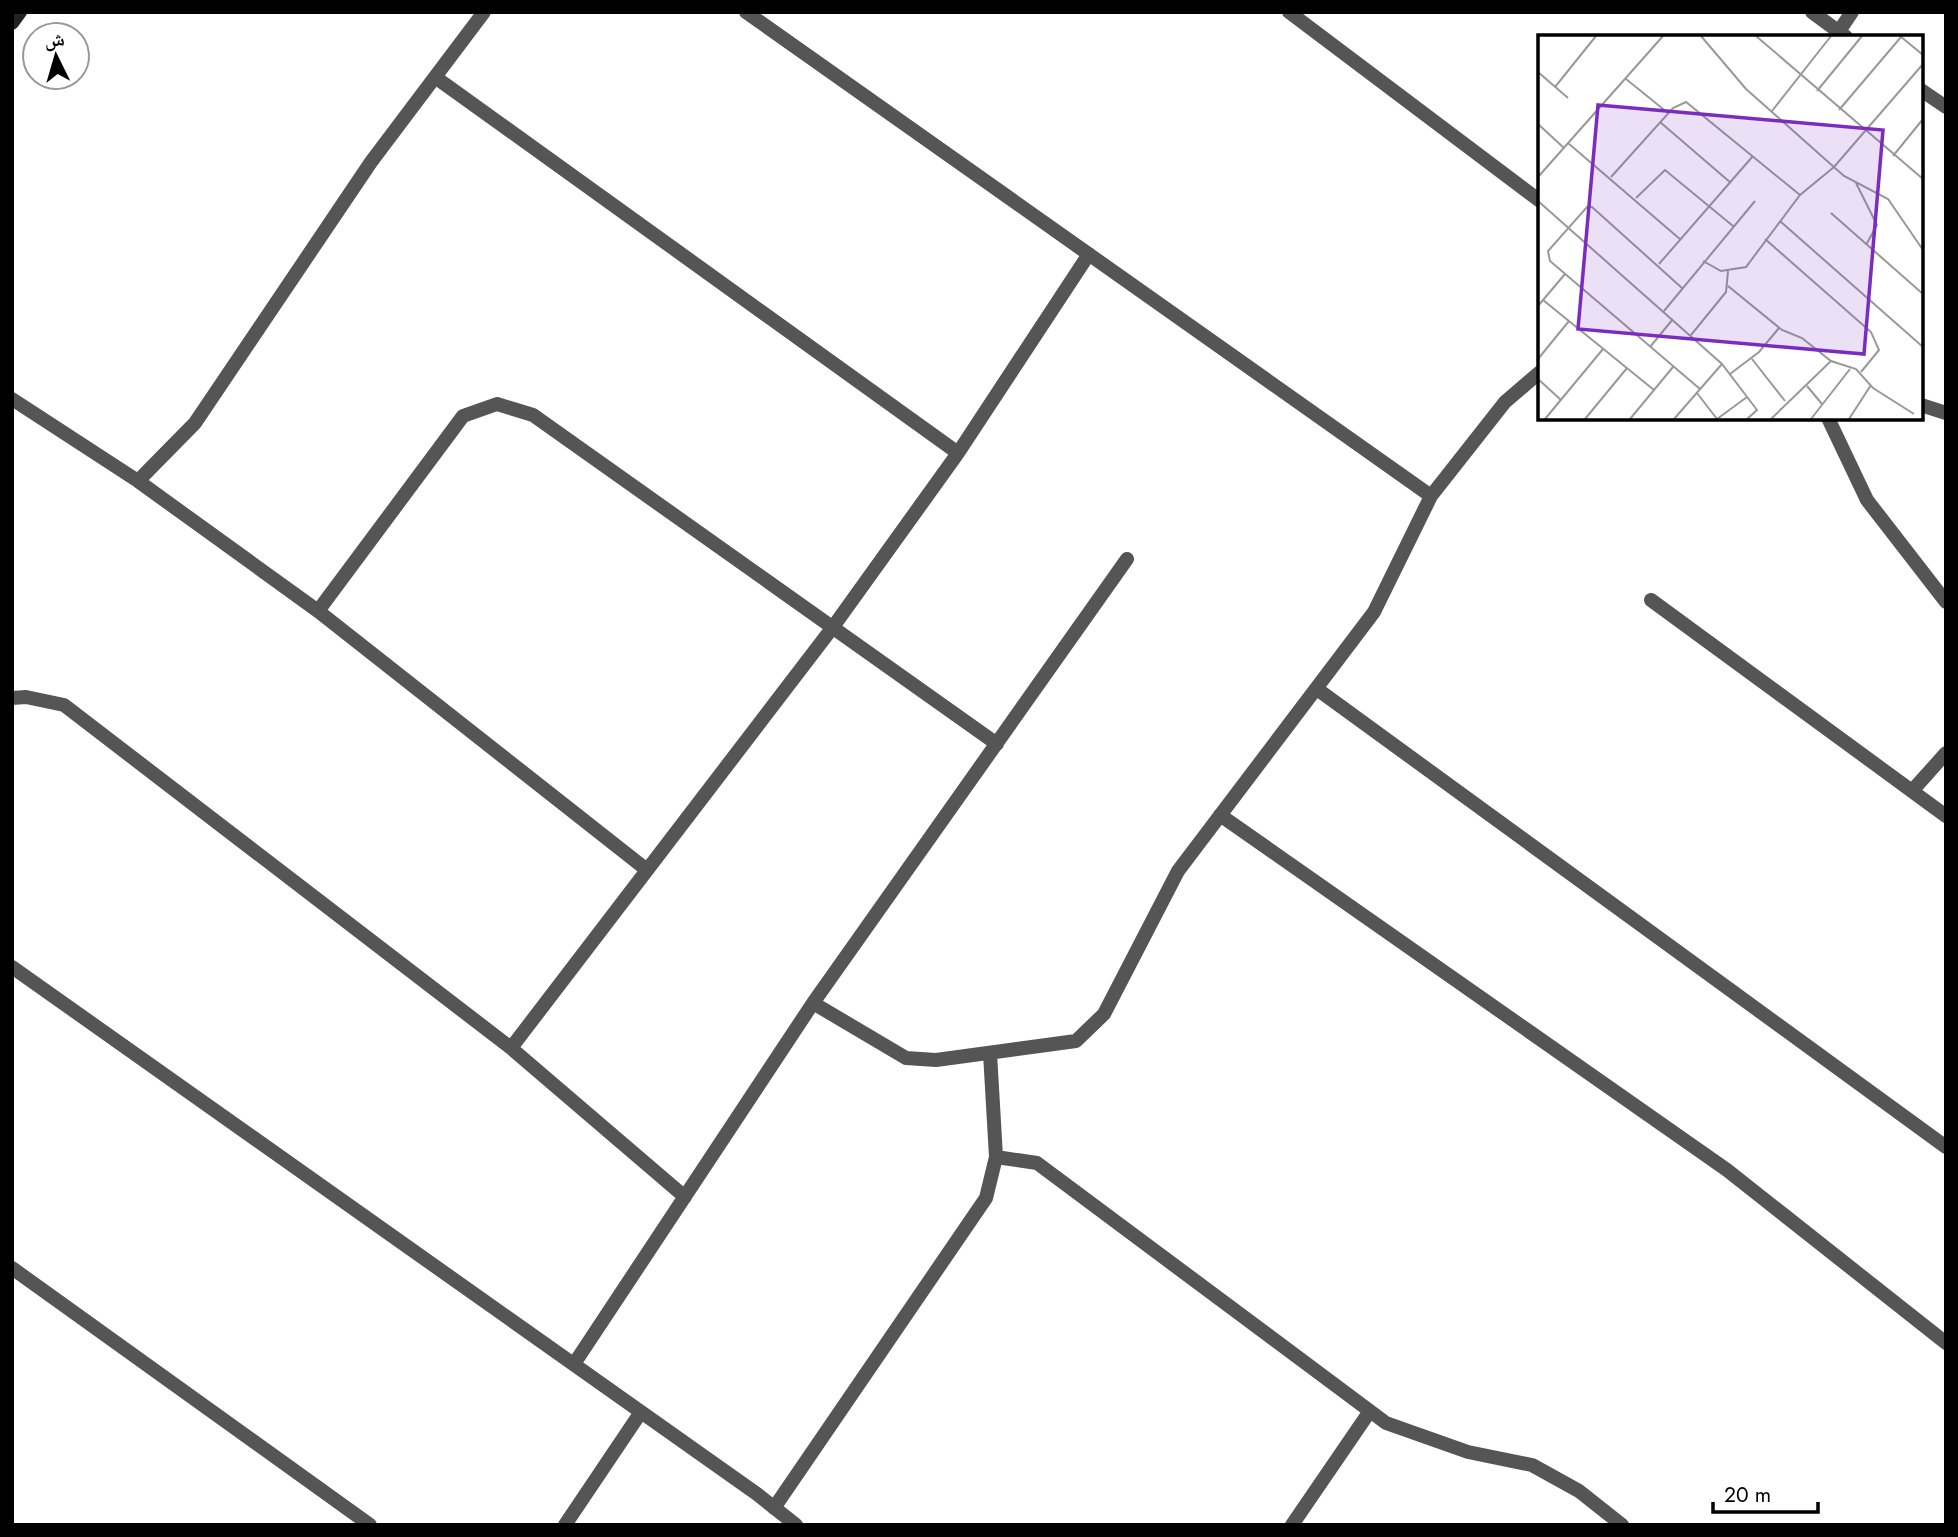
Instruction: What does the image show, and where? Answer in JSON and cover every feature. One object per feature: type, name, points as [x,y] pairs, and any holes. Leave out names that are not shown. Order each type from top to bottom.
[{"type":"main road","points":[[12,23],[20,12]]},
{"type":"street","points":[[138,481],[195,423],[371,162],[484,12]]},
{"type":"street","points":[[746,12],[1431,496]]},
{"type":"street","points":[[1289,12],[1538,199]]},
{"type":"street","points":[[1812,12],[1840,35],[1852,12]]},
{"type":"street","points":[[435,78],[958,453]]},
{"type":"street","points":[[1923,91],[1946,107]]},
{"type":"street","points":[[511,1048],[833,627],[958,453],[1089,254]]},
{"type":"street","points":[[813,1003],[906,1058],[936,1060],[1076,1041],[1104,1014],[1178,871],[1374,612],[1431,496],[1505,402],[1538,374]]},
{"type":"street","points":[[12,399],[138,481],[318,611],[647,870]]},
{"type":"street","points":[[318,611],[463,416],[497,404],[533,415],[997,744]]},
{"type":"street","points":[[1923,406],[1946,413]]},
{"type":"street","points":[[1829,420],[1867,500],[1946,602]]},
{"type":"street","points":[[574,1364],[813,1003],[1127,559]]},
{"type":"street","points":[[1651,600],[1946,816]]},
{"type":"street","points":[[1317,689],[1946,1147]]},
{"type":"street","points":[[12,698],[26,697],[64,705],[511,1048],[685,1196]]},
{"type":"street","points":[[1912,791],[1946,753]]},
{"type":"street","points":[[1220,815],[1727,1170],[1946,1343]]},
{"type":"street","points":[[12,967],[574,1364],[796,1525]]},
{"type":"street","points":[[774,1507],[986,1198],[996,1157],[990,1053]]},
{"type":"street","points":[[996,1157],[1037,1163],[1386,1423],[1468,1452],[1532,1465],[1579,1491],[1622,1525]]},
{"type":"street","points":[[12,1268],[370,1525]]},
{"type":"street","points":[[1292,1525],[1370,1411]]},
{"type":"street","points":[[565,1525],[641,1412]]}]
